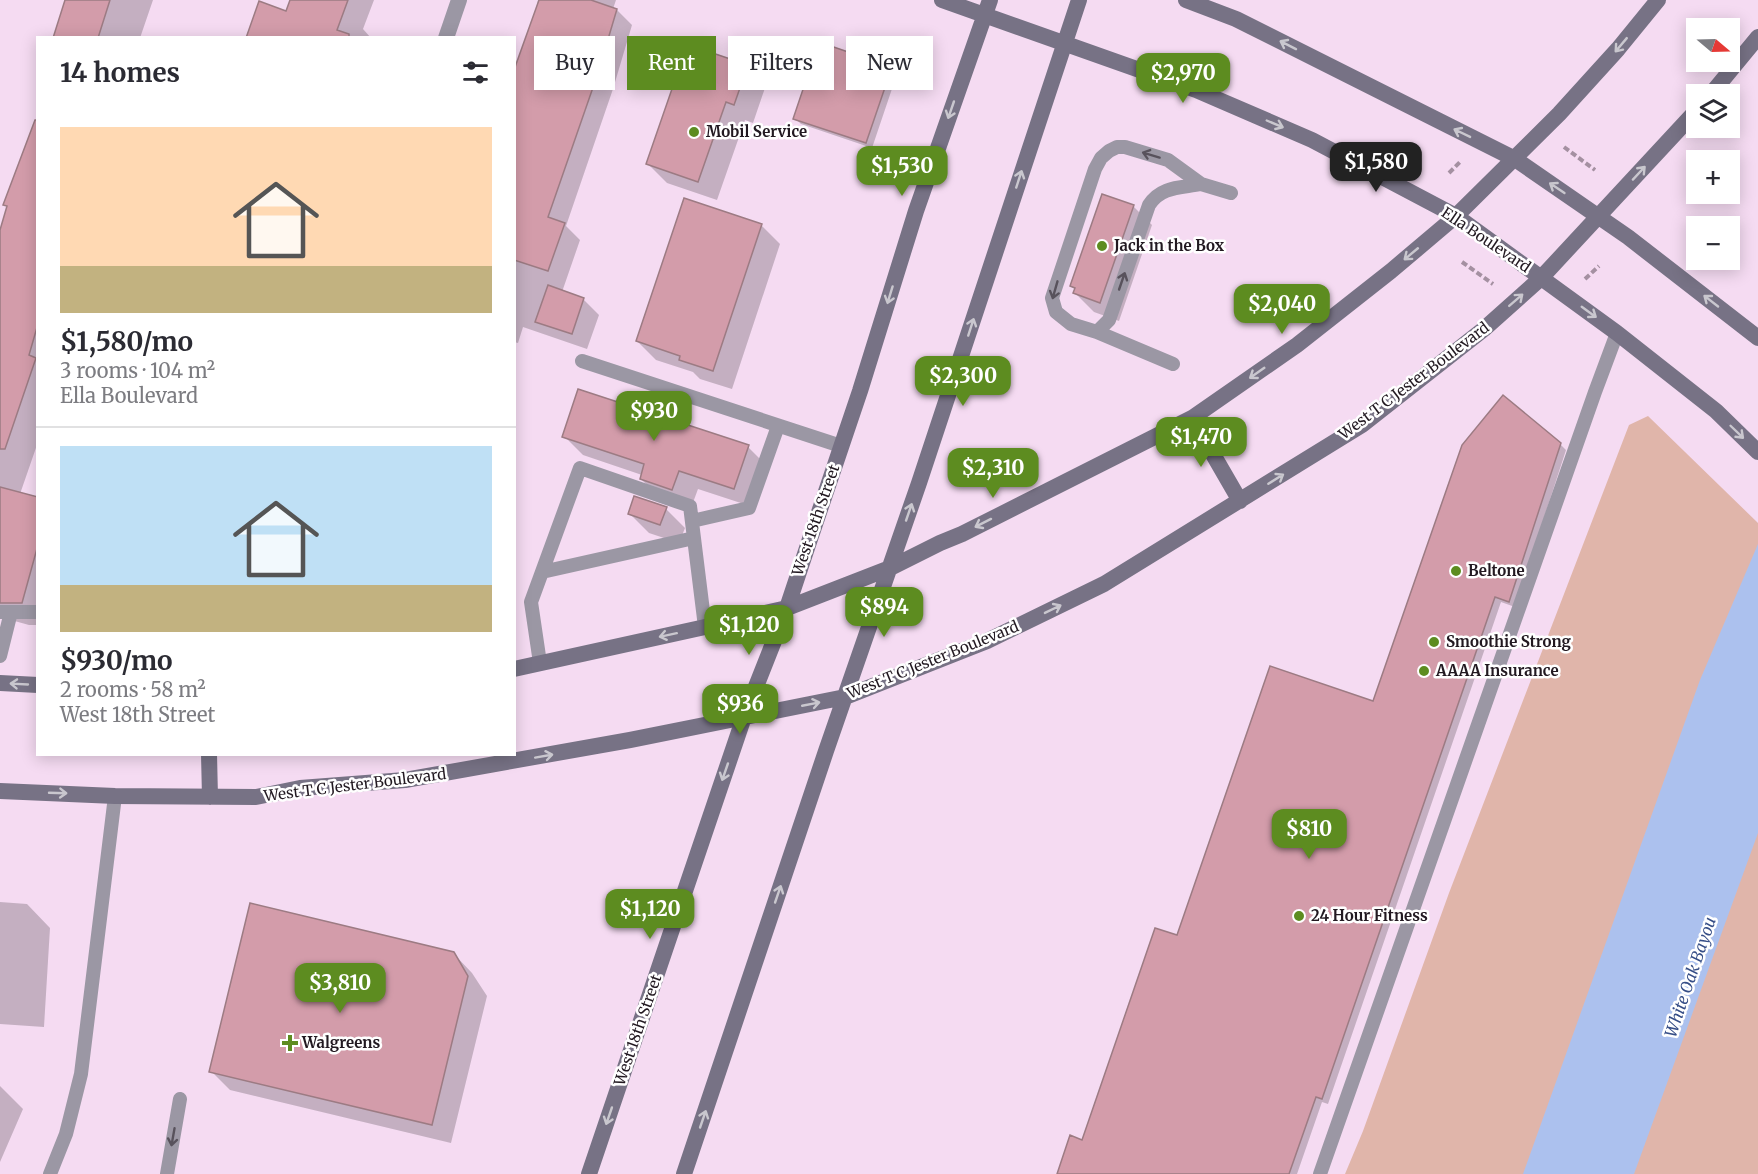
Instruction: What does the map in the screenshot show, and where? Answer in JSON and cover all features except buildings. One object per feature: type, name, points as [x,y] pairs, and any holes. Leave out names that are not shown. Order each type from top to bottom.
[{"type":"main road","name":"Ella Boulevard","points":[[942,0],[987,8],[1063,44],[1196,90],[1312,140],[1456,216],[1617,333],[1716,411],[1758,452]]},
{"type":"main road","points":[[684,1174],[844,697],[890,568],[1079,0]]},
{"type":"main road","points":[[1186,0],[1236,19],[1515,159],[1599,216],[1758,337]]},
{"type":"main road","points":[[516,669],[787,608],[890,568],[1192,418],[1297,345],[1456,216],[1582,89],[1658,0]]},
{"type":"main road","name":"West 18th Street","points":[[589,1174],[744,717],[787,608],[860,391],[916,211],[987,8]]},
{"type":"main road","points":[[1719,84],[1758,37]]},
{"type":"main road","name":"West T C Jester Boulevard","points":[[0,791],[115,796],[256,797],[300,788],[405,780],[630,740],[844,697],[987,641],[1104,584],[1362,425],[1484,329],[1541,278],[1686,122]]},
{"type":"main road","points":[[1192,418],[1240,501]]},
{"type":"main road","points":[[0,683],[36,685]]},
{"type":"main road","points":[[209,756],[210,797]]},
{"type":"street","points":[[447,36],[459,0]]},
{"type":"lane","points":[[1173,364],[1097,332],[1071,324],[1056,312],[1052,298],[1095,169],[1108,151],[1117,147],[1125,147],[1168,160],[1202,183],[1231,193]]},
{"type":"lane","points":[[1097,332],[1109,320],[1149,205],[1155,195],[1162,191],[1202,183]]},
{"type":"lane","points":[[1320,1174],[1594,392],[1617,333]]},
{"type":"lane","points":[[582,361],[841,446]]},
{"type":"lane","points":[[692,521],[749,508],[778,426]]},
{"type":"lane","points":[[540,663],[531,602],[580,468],[690,506],[705,627]]},
{"type":"lane","points":[[542,572],[694,538]]},
{"type":"lane","points":[[0,656],[6,612],[36,612]]},
{"type":"lane","points":[[50,1174],[66,1134],[81,1074],[115,796]]},
{"type":"lane","points":[[167,1174],[180,1099]]},
{"type":"path","points":[[1560,143],[1595,170]]},
{"type":"path","points":[[1462,262],[1498,287]]},
{"type":"path","points":[[1581,284],[1599,266]]},
{"type":"shaded area","points":[[1648,416],[1758,523],[1758,1174],[1345,1174],[1363,1131],[1449,893],[1629,425]]},
{"type":"water","name":"White Oak Bayou","points":[[1758,544],[1758,833],[1634,1174],[1523,1174],[1700,680]]},
{"type":"place","name":"Mobil Service","points":[[694,132]]},
{"type":"place","name":"Jack in the Box","points":[[1102,246]]},
{"type":"place","name":"Beltone","points":[[1456,571]]},
{"type":"place","name":"Smoothie Strong","points":[[1434,642]]},
{"type":"place","name":"AAAA Insurance","points":[[1424,671]]},
{"type":"place","name":"24 Hour Fitness","points":[[1299,916]]},
{"type":"place","name":"Walgreens","points":[[290,1043]]}]
